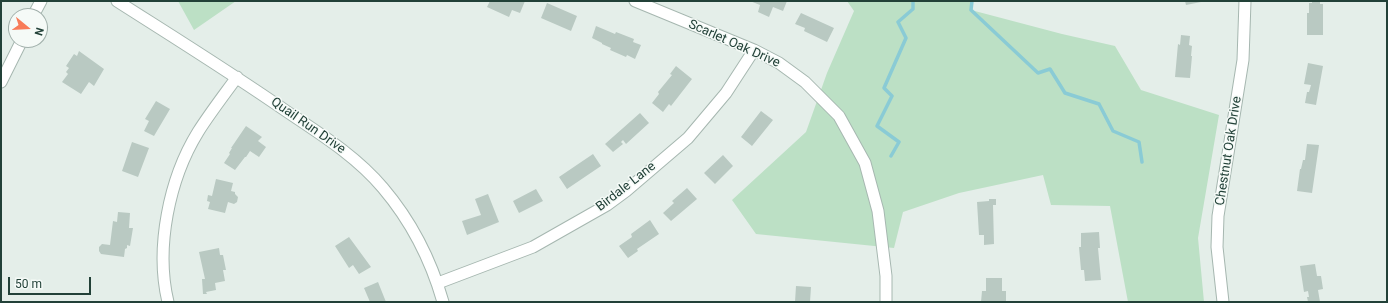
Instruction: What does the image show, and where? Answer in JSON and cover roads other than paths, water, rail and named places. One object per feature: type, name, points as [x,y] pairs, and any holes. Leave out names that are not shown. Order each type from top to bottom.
[{"type":"street","name":"Quail Run Drive","points":[[117,1],[237,77],[342,149],[364,168],[383,188],[410,226],[424,251],[438,283],[443,302]]},
{"type":"street","name":"Scarlet Oak Drive","points":[[635,1],[754,50],[779,63],[805,82],[839,116],[865,163],[878,211],[886,276],[886,302]]},
{"type":"street","name":"Chestnut Oak Drive","points":[[1223,302],[1217,247],[1218,216],[1243,60],[1245,1]]},
{"type":"street","points":[[1,82],[18,48]]},
{"type":"street","name":"Birdale Lane","points":[[438,283],[533,247],[607,205],[626,192],[688,138],[726,93],[754,50]]},
{"type":"street","points":[[168,302],[163,260],[169,203],[180,167],[198,132],[237,77]]},
{"type":"waterway","points":[[891,156],[899,142],[877,126],[892,96],[884,88],[906,38],[898,22],[913,9],[913,1]]},
{"type":"waterway","points":[[972,1],[971,10],[1038,73],[1050,69],[1065,93],[1099,104],[1113,131],[1139,142],[1142,162]]}]
